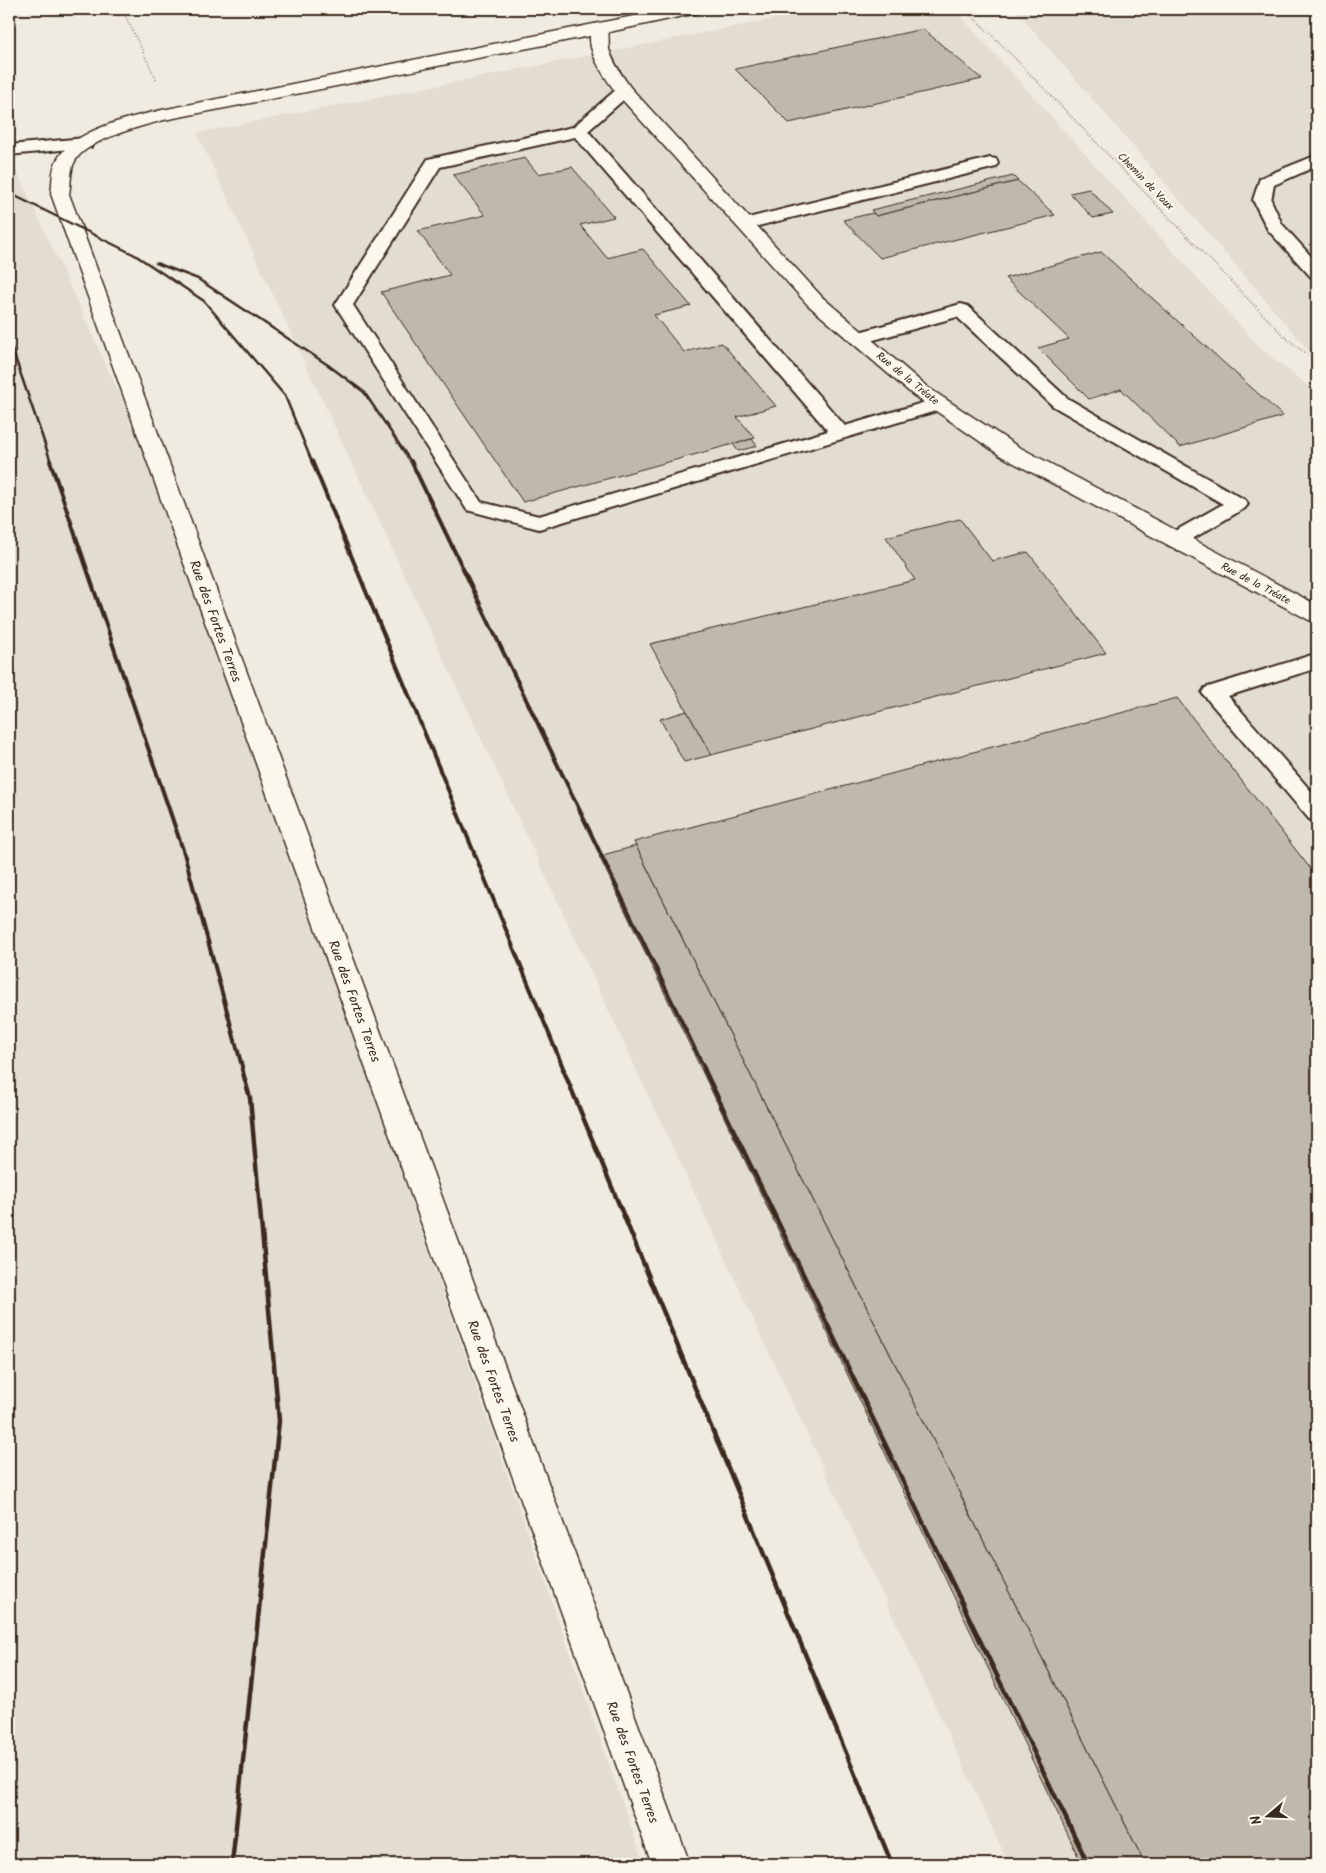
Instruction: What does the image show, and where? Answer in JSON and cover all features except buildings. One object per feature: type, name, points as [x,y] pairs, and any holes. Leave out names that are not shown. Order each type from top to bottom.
[{"type":"street","name":"Rue des Fortes Terres","points":[[671,1864],[60,194],[66,160],[85,143],[120,126],[162,115],[600,29],[691,9]]},
{"type":"street","name":"Rue de la Tréate","points":[[600,29],[598,41],[605,64],[624,92],[815,301],[920,391],[1009,451],[1317,615]]},
{"type":"lane","points":[[624,92],[579,131],[434,163],[344,305],[474,506],[539,523],[939,404]]},
{"type":"lane","points":[[579,131],[841,433]]},
{"type":"lane","points":[[9,150],[85,143]]},
{"type":"lane","points":[[1317,160],[1266,182],[1262,200],[1274,226],[1317,274]]},
{"type":"lane","points":[[746,224],[990,163]]},
{"type":"lane","points":[[859,338],[961,310],[1060,402],[1238,504],[1175,540]]},
{"type":"lane","points":[[1316,661],[1213,693],[1317,813]]},
{"type":"path","points":[[122,9],[158,81],[150,84]]},
{"type":"path","name":"Chemin de Vaux","points":[[964,9],[992,35],[1284,336],[1317,363]]},
{"type":"shaded area","points":[[824,9],[954,9],[1260,348],[1317,393],[1317,1864],[1009,1864],[197,133]]},
{"type":"shaded area","points":[[1015,9],[1317,9],[1317,360]]},
{"type":"shaded area","points":[[16,169],[155,471],[644,1864],[9,1864],[9,170]]},
{"type":"railway","points":[[9,193],[135,255],[204,301],[285,396],[312,462]]},
{"type":"railway","points":[[156,263],[198,279],[328,365],[364,392],[411,462]]},
{"type":"railway","points":[[9,340],[51,462]]},
{"type":"railway","points":[[50,461],[184,853],[243,1070]]},
{"type":"railway","points":[[312,461],[564,1070]]},
{"type":"railway","points":[[411,461],[705,1070]]},
{"type":"railway","points":[[232,1864],[279,1421],[250,1098],[242,1069]]},
{"type":"railway","points":[[563,1069],[892,1864]]},
{"type":"railway","points":[[704,1069],[1088,1864]]}]
